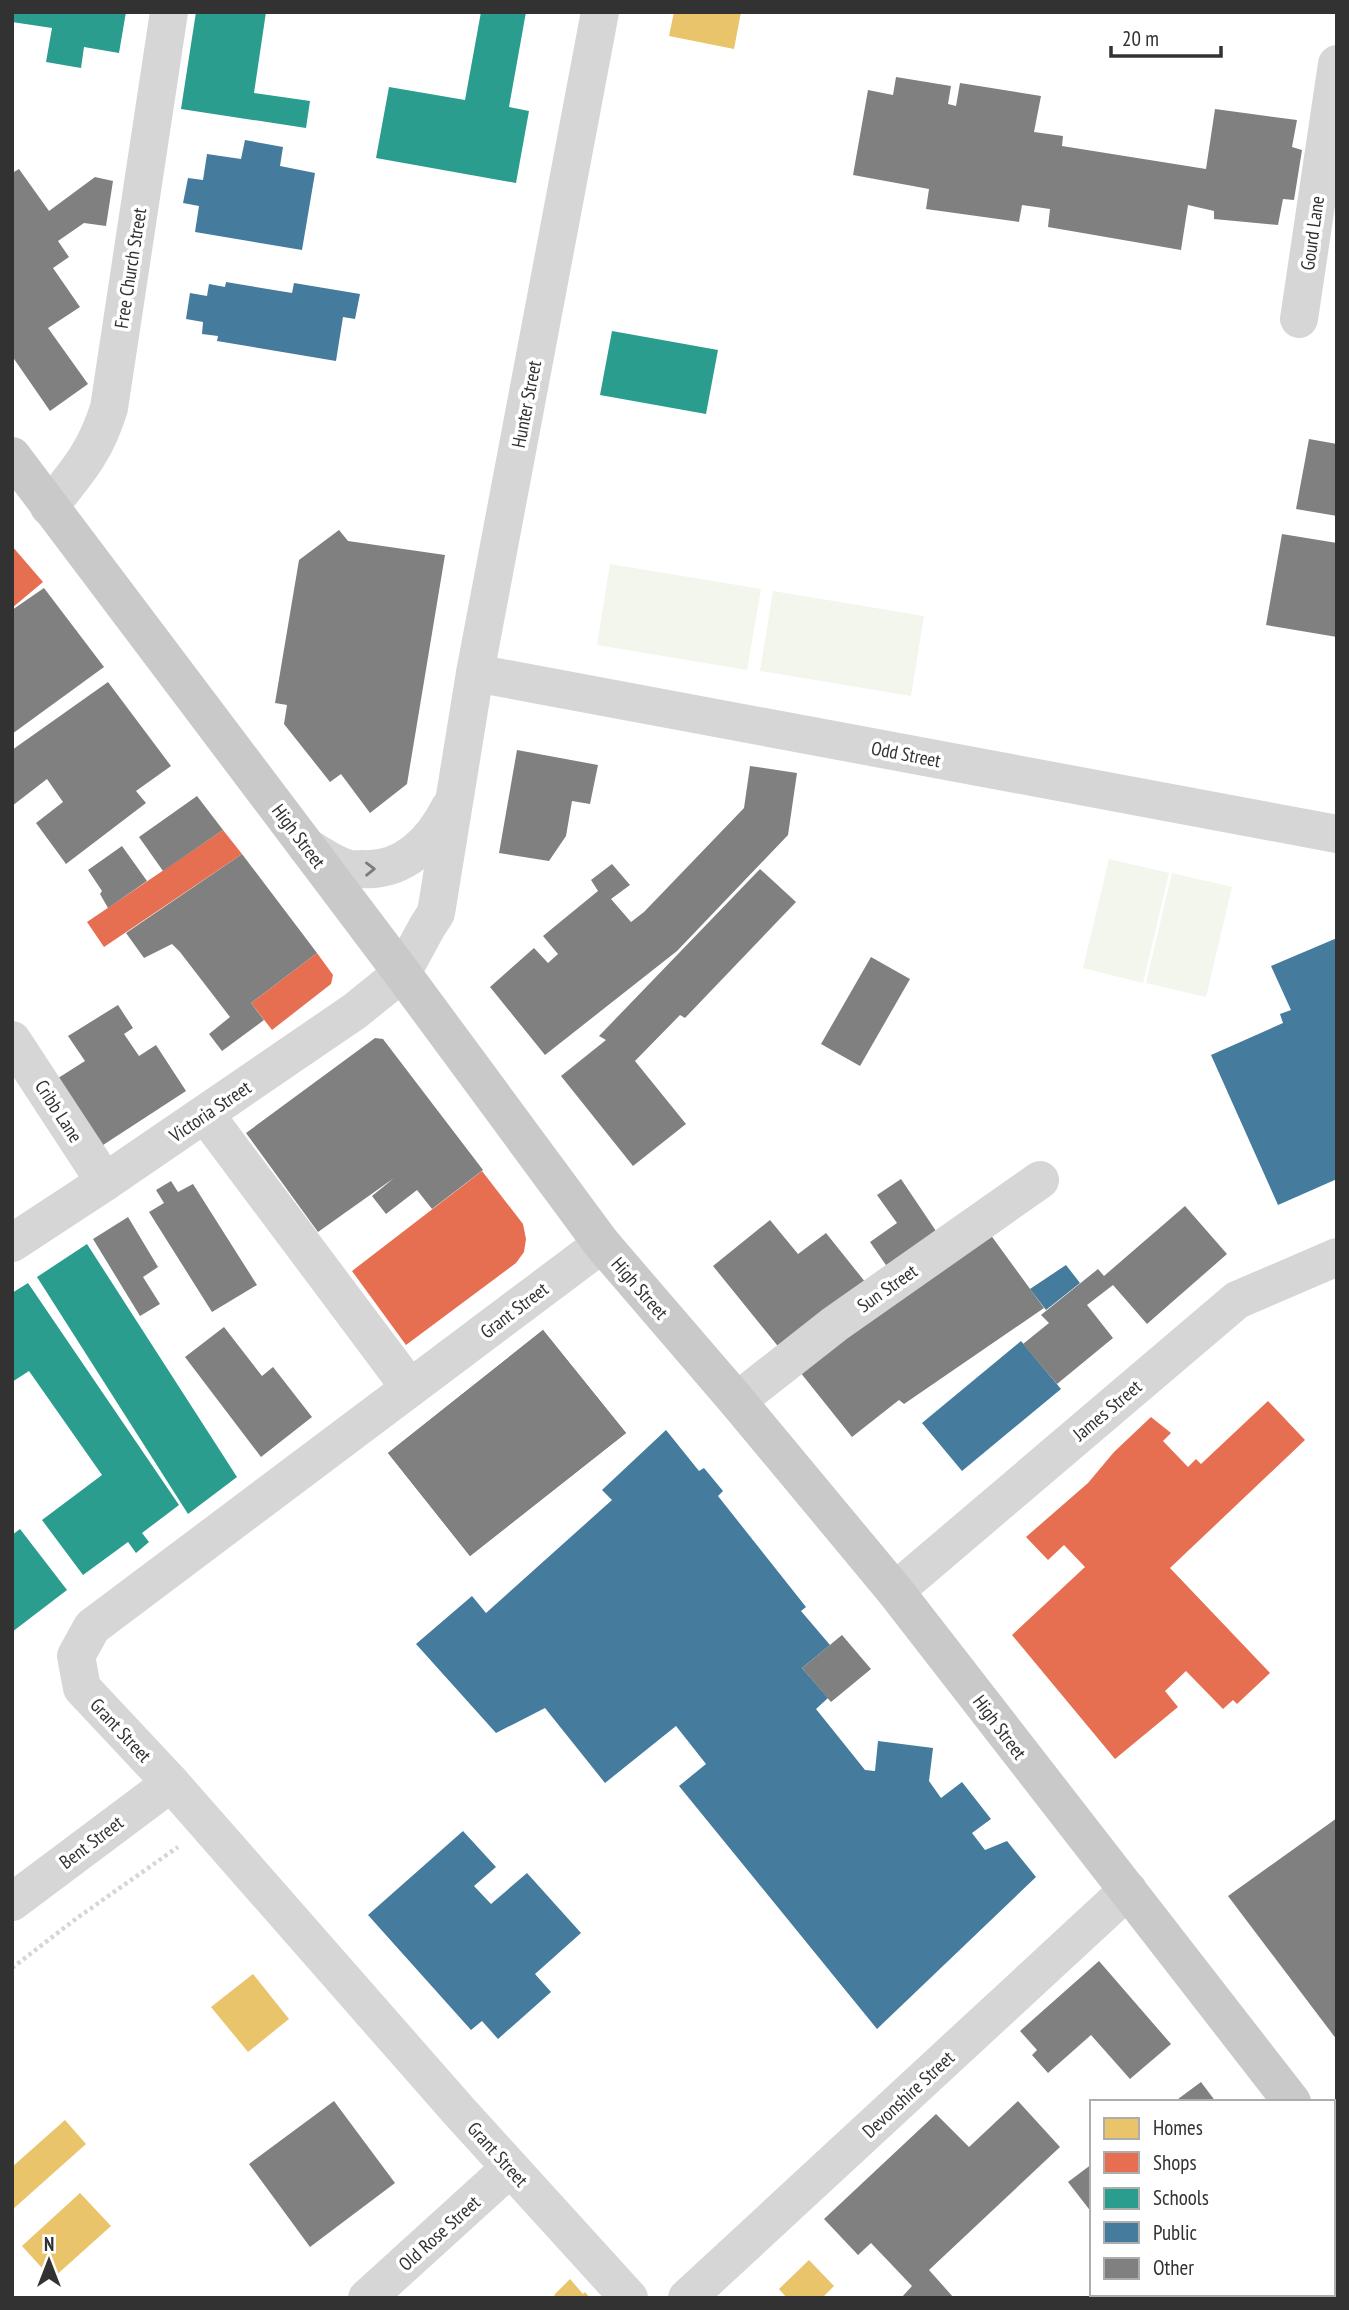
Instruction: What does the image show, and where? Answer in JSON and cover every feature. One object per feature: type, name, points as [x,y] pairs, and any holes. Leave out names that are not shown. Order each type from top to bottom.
[{"type":"main road","name":"High Street","points":[[12,456],[402,972],[602,1244],[895,1591],[1290,2100]]},
{"type":"street","name":"Free Church Street","points":[[48,507],[83,465],[101,435],[109,408],[169,12]]},
{"type":"street","name":"Hunter Street","points":[[402,972],[436,913],[475,673],[600,12]]},
{"type":"street","name":"Gourd Lane","points":[[1299,319],[1337,64]]},
{"type":"street","name":"Odd Street","points":[[475,673],[1337,834]]},
{"type":"street","name":"Hunter Street","points":[[307,847],[346,869],[385,868],[411,858],[440,826],[456,796]]},
{"type":"street","name":"Victoria Street","points":[[12,1243],[355,1011],[402,972]]},
{"type":"street","name":"Cribb Lane","points":[[12,1040],[105,1182]]},
{"type":"street","points":[[205,1114],[410,1388]]},
{"type":"street","name":"Sun Street","points":[[737,1401],[835,1324],[1040,1180]]},
{"type":"street","name":"Grant Street","points":[[602,1244],[92,1627],[76,1656],[82,1688],[171,1783],[510,2168],[629,2298]]},
{"type":"street","name":"James Street","points":[[895,1591],[1237,1300],[1337,1257]]},
{"type":"street","name":"Bent Street","points":[[12,1902],[171,1783]]},
{"type":"street","name":"Devonshire Street","points":[[687,2298],[1128,1890]]},
{"type":"street","name":"Old Rose Street","points":[[367,2298],[510,2168]]},
{"type":"path","points":[[12,1968],[208,1825]]},
{"type":"shaded area","points":[[610,564],[761,589],[747,670],[597,645]]},
{"type":"shaded area","points":[[773,591],[924,616],[911,696],[760,671]]},
{"type":"shaded area","points":[[1109,859],[1169,873],[1143,983],[1083,968]]},
{"type":"shaded area","points":[[1172,873],[1232,887],[1206,997],[1146,983]]},
{"type":"building: Homes","points":[[674,12],[741,12],[734,49],[669,36]]},
{"type":"building: Homes","points":[[253,1974],[289,2019],[248,2052],[211,2007]]},
{"type":"building: Homes","points":[[65,2120],[86,2144],[12,2210],[12,2167]]},
{"type":"building: Homes","points":[[80,2193],[111,2226],[52,2279],[22,2246]]},
{"type":"building: Homes","points":[[809,2260],[834,2286],[822,2298],[787,2298],[779,2289]]},
{"type":"building: Homes","points":[[570,2279],[590,2298],[557,2298],[554,2295]]},
{"type":"building: Shops","points":[[12,546],[43,582],[12,608]]},
{"type":"building: Shops","points":[[223,830],[242,854],[104,947],[87,922]]},
{"type":"building: Shops","points":[[317,953],[333,975],[331,984],[272,1030],[251,1003]]},
{"type":"building: Shops","points":[[482,1171],[523,1224],[526,1239],[524,1252],[516,1263],[406,1345],[352,1271]]},
{"type":"building: Shops","points":[[1268,1401],[1305,1440],[1170,1568],[1270,1673],[1237,1704],[1233,1700],[1223,1709],[1186,1671],[1165,1691],[1178,1707],[1115,1759],[1012,1635],[1085,1567],[1064,1545],[1048,1560],[1026,1537],[1088,1483],[1114,1452],[1151,1417],[1171,1433],[1163,1441],[1188,1467],[1196,1459],[1201,1464]]},
{"type":"building: Shops","points":[[1335,2284],[1337,2298],[1274,2296],[1335,2296]]},
{"type":"building: Schools","points":[[12,12],[126,12],[119,53],[84,47],[81,68],[46,62],[52,28],[12,22]]},
{"type":"building: Schools","points":[[196,12],[266,12],[254,93],[310,101],[306,128],[181,109]]},
{"type":"building: Schools","points":[[481,12],[526,12],[509,107],[529,111],[516,183],[376,158],[389,87],[465,100]]},
{"type":"building: Schools","points":[[612,331],[718,350],[706,414],[600,395]]},
{"type":"building: Schools","points":[[87,1244],[237,1477],[188,1514],[37,1277]]},
{"type":"building: Schools","points":[[28,1283],[179,1505],[142,1533],[149,1542],[136,1553],[128,1542],[83,1575],[42,1520],[102,1475],[29,1371],[12,1382],[12,1293]]},
{"type":"building: Schools","points":[[20,1529],[67,1590],[12,1632],[12,1535]]},
{"type":"building: Public","points":[[245,140],[283,147],[280,166],[315,173],[302,250],[195,232],[199,206],[183,203],[188,178],[203,180],[207,154],[241,159]]},
{"type":"building: Public","points":[[226,282],[292,293],[294,283],[360,294],[355,319],[343,317],[336,361],[217,341],[218,336],[202,334],[203,322],[186,319],[190,293],[207,296],[209,284],[225,287]]},
{"type":"building: Public","points":[[1337,938],[1337,1179],[1278,1205],[1211,1055],[1283,1023],[1280,1014],[1291,1010],[1271,966]]},
{"type":"building: Public","points":[[1066,1265],[1080,1283],[1046,1310],[1030,1289]]},
{"type":"building: Public","points":[[543,1330],[626,1433],[470,1556],[388,1453]]},
{"type":"building: Public","points":[[1021,1341],[1061,1389],[962,1471],[922,1423]]},
{"type":"building: Public","points":[[666,1430],[699,1471],[704,1468],[723,1491],[718,1496],[806,1607],[801,1611],[830,1645],[802,1668],[828,1698],[816,1709],[865,1770],[875,1771],[878,1741],[933,1748],[929,1781],[941,1798],[962,1782],[991,1819],[972,1833],[985,1850],[1007,1841],[1036,1877],[877,2029],[679,1786],[706,1764],[676,1726],[605,1783],[545,1708],[496,1733],[416,1644],[472,1596],[486,1613],[612,1500],[602,1490]]},
{"type":"building: Public","points":[[463,1831],[496,1867],[474,1886],[491,1904],[527,1873],[581,1933],[535,1974],[551,1992],[498,2039],[482,2021],[471,2030],[368,1915]]},
{"type":"building: Other","points":[[896,77],[951,86],[948,104],[956,106],[960,83],[1041,96],[1034,132],[1063,136],[1062,146],[1206,169],[1215,109],[1297,120],[1292,147],[1302,150],[1294,200],[1283,199],[1278,225],[1214,219],[1214,211],[1188,205],[1181,250],[1048,227],[1050,209],[1022,205],[1019,222],[926,209],[929,189],[853,175],[868,90],[893,95]]},
{"type":"building: Other","points":[[19,169],[49,211],[95,177],[113,181],[106,226],[84,223],[58,241],[69,257],[53,268],[80,307],[48,328],[88,384],[50,411],[12,356],[12,173]]},
{"type":"building: Other","points":[[1309,439],[1337,444],[1337,516],[1296,509]]},
{"type":"building: Other","points":[[339,530],[348,541],[445,555],[407,784],[370,813],[341,774],[330,782],[284,724],[287,705],[275,703],[299,560]]},
{"type":"building: Other","points":[[1282,534],[1337,543],[1337,637],[1266,625]]},
{"type":"building: Other","points":[[44,588],[104,667],[12,734],[12,610]]},
{"type":"building: Other","points":[[108,682],[171,766],[136,791],[146,803],[66,864],[36,823],[63,802],[47,779],[12,806],[12,750]]},
{"type":"building: Other","points":[[517,750],[598,765],[590,804],[572,801],[566,836],[549,861],[499,853]]},
{"type":"building: Other","points":[[750,766],[797,773],[788,835],[677,951],[545,1055],[490,987],[534,948],[548,963],[558,954],[543,936],[598,891],[591,880],[612,864],[630,885],[611,899],[631,922],[644,912],[744,808]]},
{"type":"building: Other","points":[[197,796],[223,830],[163,871],[139,837]]},
{"type":"building: Other","points":[[122,846],[147,881],[108,908],[100,894],[102,891],[88,870]]},
{"type":"building: Other","points":[[242,854],[317,953],[251,1003],[264,1020],[222,1051],[209,1034],[230,1017],[180,952],[172,944],[144,958],[126,933]]},
{"type":"building: Other","points":[[760,869],[796,902],[685,1018],[680,1015],[635,1061],[686,1124],[633,1166],[561,1076],[606,1040],[599,1036]]},
{"type":"building: Other","points":[[871,957],[910,979],[860,1066],[821,1044]]},
{"type":"building: Other","points":[[118,1005],[133,1028],[124,1034],[139,1056],[156,1045],[186,1091],[100,1147],[55,1080],[85,1061],[68,1036]]},
{"type":"building: Other","points":[[375,1038],[383,1039],[483,1170],[432,1209],[417,1190],[386,1214],[372,1196],[394,1178],[318,1232],[246,1133]]},
{"type":"building: Other","points":[[901,1179],[938,1234],[888,1268],[870,1242],[897,1223],[877,1195]]},
{"type":"building: Other","points":[[171,1181],[178,1192],[193,1184],[257,1285],[212,1312],[149,1212],[164,1203],[156,1190]]},
{"type":"building: Other","points":[[1185,1206],[1227,1254],[1147,1324],[1113,1285],[1087,1305],[1113,1338],[1057,1384],[1023,1344],[1049,1323],[1041,1315],[1098,1269],[1104,1276]]},
{"type":"building: Other","points":[[128,1217],[158,1267],[143,1277],[160,1304],[140,1316],[93,1239]]},
{"type":"building: Other","points":[[770,1220],[798,1254],[826,1233],[866,1283],[781,1350],[713,1266]]},
{"type":"building: Other","points":[[990,1234],[1044,1308],[904,1404],[899,1400],[852,1437],[800,1372]]},
{"type":"building: Other","points":[[224,1327],[262,1376],[273,1367],[312,1417],[261,1457],[185,1357]]},
{"type":"building: Other","points":[[543,1330],[626,1433],[470,1556],[388,1453]]},
{"type":"building: Other","points":[[842,1635],[871,1669],[831,1702],[802,1668]]},
{"type":"building: Other","points":[[1337,1818],[1337,2040],[1228,1896]]},
{"type":"building: Other","points":[[1099,1961],[1171,2044],[1130,2079],[1091,2035],[1048,2073],[1032,2055],[1037,2050],[1020,2031]]},
{"type":"building: Other","points":[[1201,2082],[1214,2100],[1177,2100]]},
{"type":"building: Other","points":[[334,2101],[395,2183],[310,2247],[249,2164]]},
{"type":"building: Other","points":[[1018,2101],[1060,2147],[929,2270],[954,2298],[901,2298],[912,2286],[871,2243],[858,2255],[824,2219],[936,2114],[969,2147]]},
{"type":"building: Other","points":[[1090,2166],[1090,2210],[1068,2182]]}]
